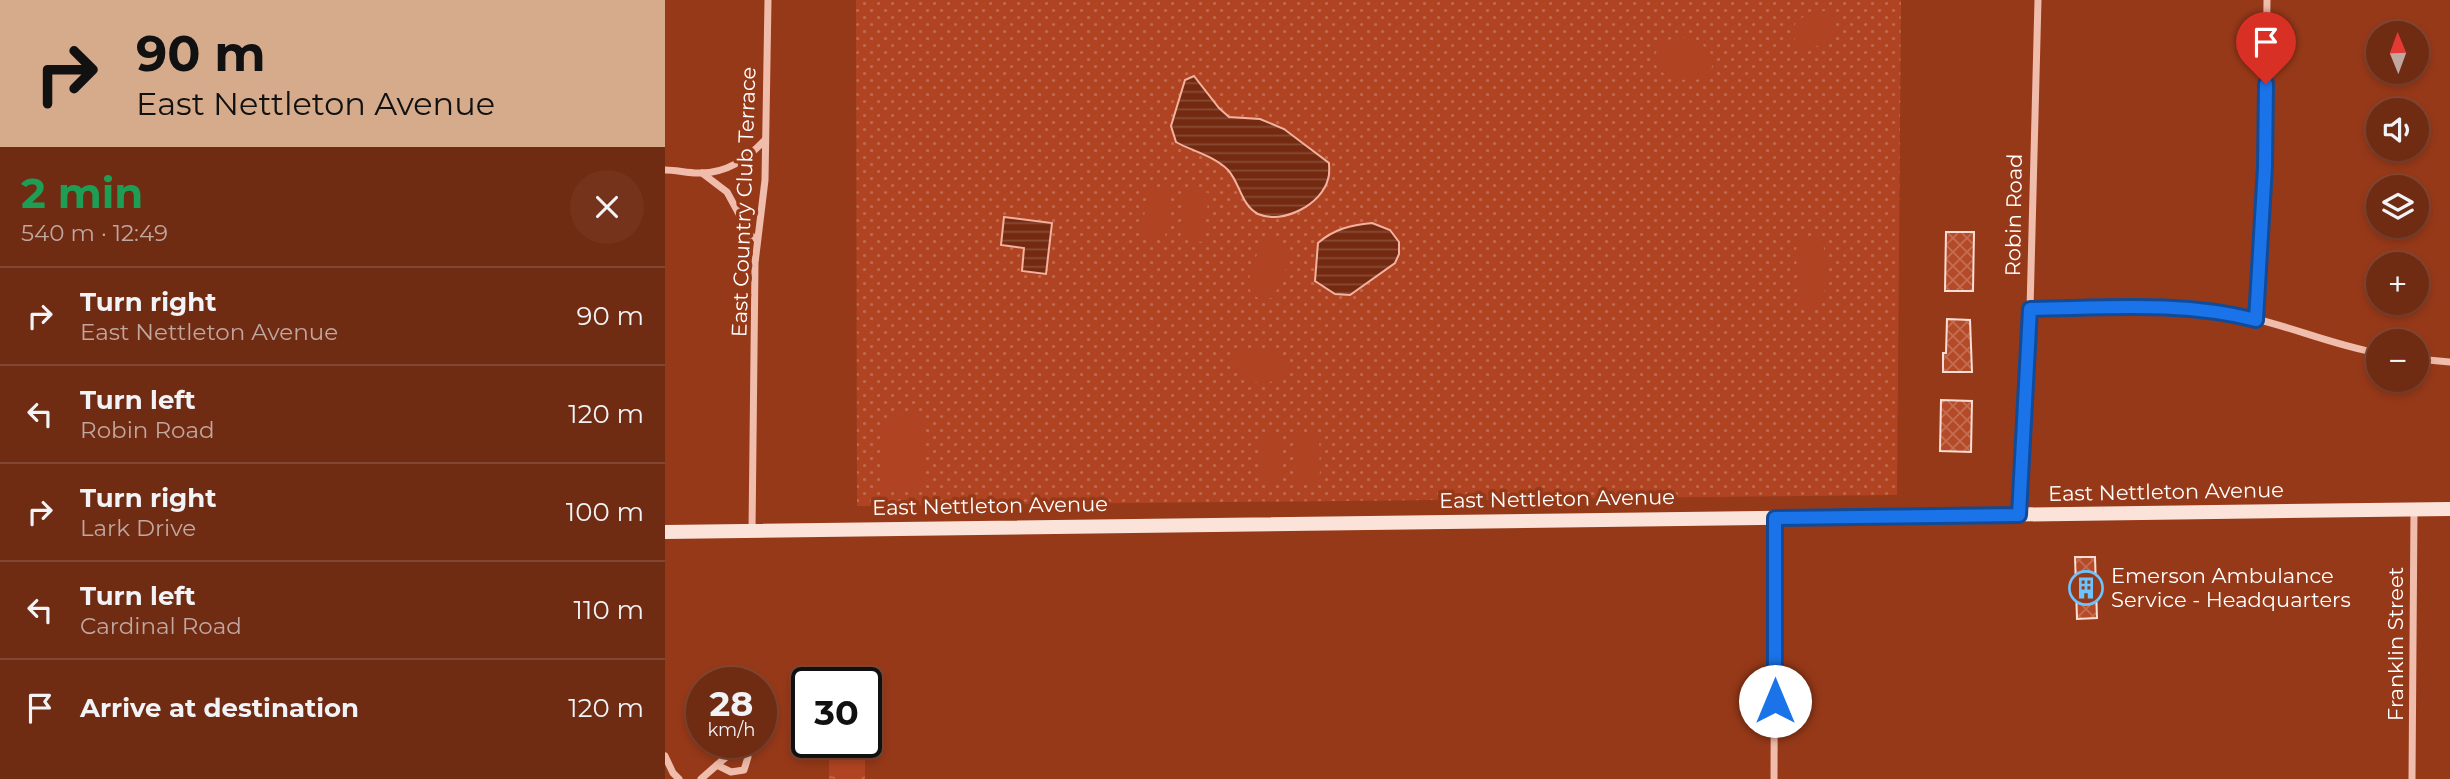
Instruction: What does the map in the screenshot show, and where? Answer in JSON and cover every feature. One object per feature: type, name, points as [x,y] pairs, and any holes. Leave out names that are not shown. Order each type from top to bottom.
[{"type":"main road","name":"East Nettleton Avenue","points":[[665,532],[2450,509]]},
{"type":"street","name":"East Country Club Terrace","points":[[752,531],[755,263],[765,180],[768,0]]},
{"type":"street","name":"Robin Road","points":[[2019,515],[2030,309],[2038,0]]},
{"type":"street","points":[[2256,320],[2265,167],[2267,0]]},
{"type":"street","points":[[665,170],[702,173],[725,169],[744,160],[765,140]]},
{"type":"street","points":[[702,173],[727,192],[751,236],[757,239]]},
{"type":"street","points":[[2030,309],[2163,306],[2198,308],[2256,320],[2366,350]]},
{"type":"street","points":[[2429,360],[2450,362]]},
{"type":"street","name":"Franklin Street","points":[[2412,779],[2414,509]]},
{"type":"street","points":[[1774,779],[1775,518]]},
{"type":"street","points":[[665,755],[675,777]]},
{"type":"street","points":[[701,779],[717,765]]},
{"type":"green space","points":[[856,0],[1901,0],[1897,495],[857,506]]},
{"type":"green space","points":[[1832,12],[1836,20],[1834,34],[1823,43],[1801,49],[1793,34],[1797,22],[1809,14]]},
{"type":"green space","points":[[1681,37],[1696,41],[1710,52],[1713,62],[1709,74],[1699,79],[1685,80],[1658,69],[1655,56],[1663,41]]},
{"type":"green space","points":[[1148,186],[1171,189],[1165,237],[1142,235]]},
{"type":"green space","points":[[1186,190],[1209,193],[1203,242],[1180,239]]},
{"type":"green space","points":[[1821,239],[1823,245],[1826,286],[1820,301],[1804,307],[1798,304],[1797,299],[1802,278],[1796,250],[1799,240]]},
{"type":"green space","points":[[1270,240],[1280,242],[1286,247],[1287,264],[1281,283],[1272,298],[1262,299],[1251,295],[1250,272],[1255,258]]},
{"type":"green space","points":[[1267,350],[1282,355],[1289,361],[1288,372],[1274,381],[1252,382],[1233,367],[1236,352]]},
{"type":"green space","points":[[917,414],[923,419],[925,486],[919,491],[886,492],[883,489],[883,422],[888,416]]},
{"type":"green space","points":[[1296,434],[1319,434],[1320,483],[1297,483]]},
{"type":"green space","points":[[1259,435],[1282,435],[1283,484],[1260,484]]},
{"type":"green space","points":[[829,758],[865,758],[865,779],[829,779]]},
{"type":"green space","points":[[835,758],[858,758],[858,779],[835,779]]},
{"type":"shaded area","points":[[1194,76],[1229,117],[1260,119],[1284,129],[1329,163],[1328,179],[1318,197],[1290,214],[1268,217],[1258,214],[1244,200],[1228,170],[1210,157],[1176,142],[1171,126],[1185,80]]},
{"type":"shaded area","points":[[1004,217],[1052,223],[1046,274],[1022,271],[1024,248],[1001,245]]},
{"type":"shaded area","points":[[1372,223],[1390,230],[1399,242],[1399,254],[1395,263],[1350,295],[1335,294],[1315,281],[1318,243],[1343,229]]},
{"type":"building","points":[[1946,232],[1974,232],[1973,291],[1945,291]]},
{"type":"building","points":[[1947,319],[1970,320],[1972,372],[1943,372]]},
{"type":"building","points":[[1941,400],[1972,401],[1971,452],[1940,451]]},
{"type":"building","name":"Emerson Ambulance Service - Headquarters","points":[[2075,557],[2095,557],[2097,618],[2077,619]]},
{"type":"place","name":"Emerson Ambulance Service - Headquarters","points":[[2086,588]]},
{"type":"route","points":[[1775,701],[1775,518],[2019,515],[2030,309],[2163,306],[2198,308],[2256,320],[2265,167],[2266,84]]}]
